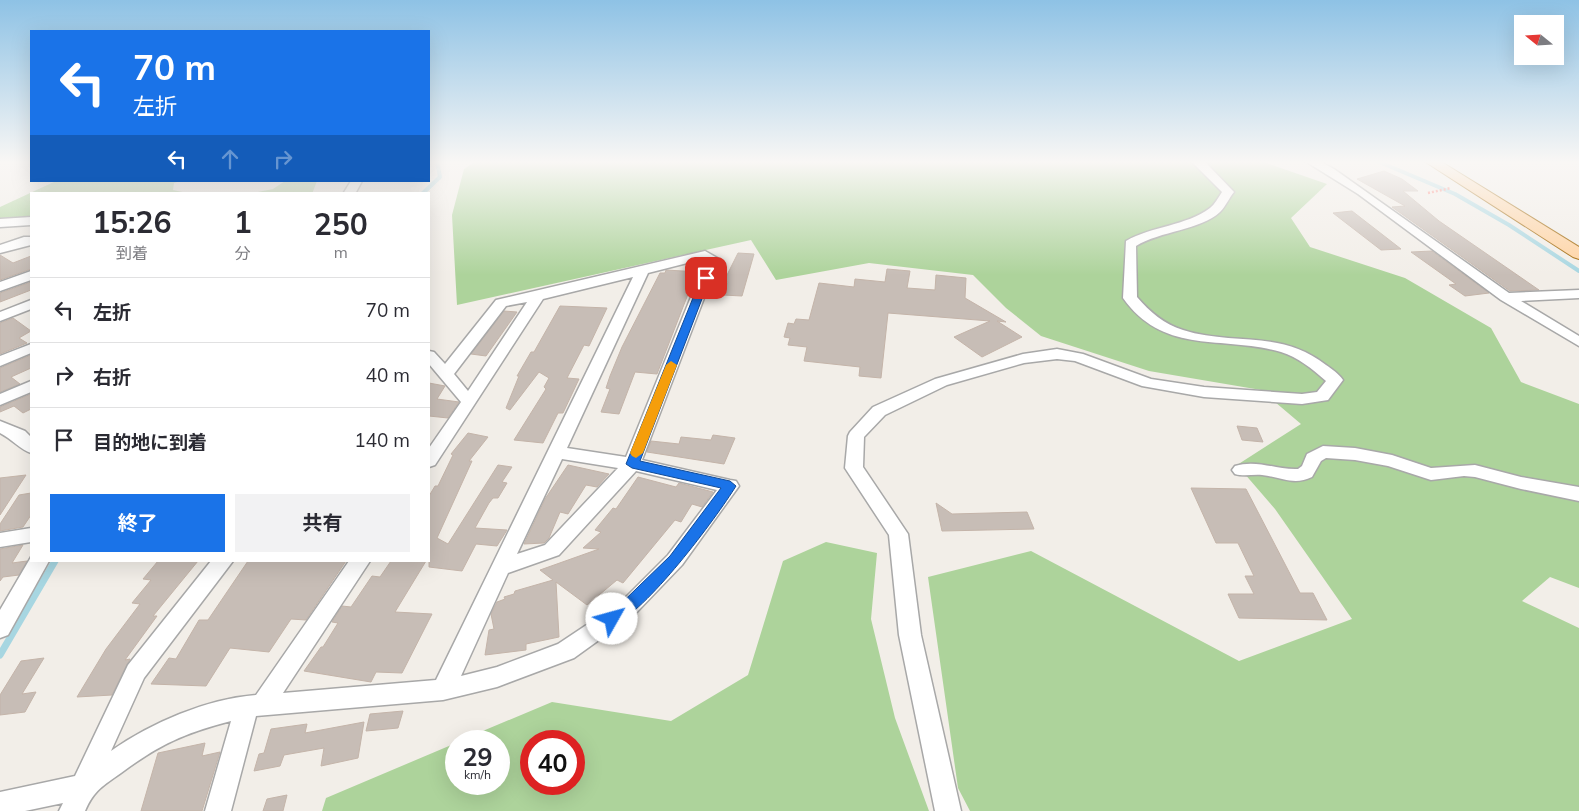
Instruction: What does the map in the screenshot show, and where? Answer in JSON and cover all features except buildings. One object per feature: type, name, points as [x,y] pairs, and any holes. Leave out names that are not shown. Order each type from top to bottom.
[{"type":"main road","points":[[1491,199],[1579,254]]},
{"type":"street","points":[[948,811],[910,635],[898,534],[854,468],[856,436],[879,411],[941,382],[1023,360],[1057,354],[1078,357],[1148,383],[1264,397],[1302,399],[1322,396],[1335,380],[1311,359],[1286,348],[1253,341],[1198,338],[1171,330],[1149,318],[1130,298],[1130,244],[1144,234],[1183,224],[1216,210],[1223,199]]},
{"type":"street","points":[[1371,199],[1506,297],[1579,342]]},
{"type":"street","points":[[0,223],[30,221]]},
{"type":"street","points":[[0,249],[24,241],[30,241]]},
{"type":"street","points":[[446,374],[501,303],[705,256],[713,260],[632,464],[552,550],[501,568]]},
{"type":"street","points":[[443,690],[642,271]]},
{"type":"street","points":[[0,286],[30,274]]},
{"type":"street","points":[[1506,297],[1579,294]]},
{"type":"street","points":[[430,460],[538,296]]},
{"type":"street","points":[[0,317],[30,304]]},
{"type":"street","points":[[0,361],[30,348]]},
{"type":"street","points":[[430,356],[469,402]]},
{"type":"street","points":[[0,400],[30,386]]},
{"type":"street","points":[[0,427],[19,435],[30,446]]},
{"type":"street","points":[[0,804],[83,786],[144,742],[190,721],[255,706],[443,690],[497,677],[566,651],[628,608],[675,560],[730,486],[632,464],[556,452]]},
{"type":"street","points":[[1241,470],[1262,469],[1299,476],[1306,474],[1312,468],[1313,458],[1323,452],[1355,454],[1392,461],[1411,469],[1431,474],[1464,470],[1475,471],[1520,483],[1579,494]]},
{"type":"street","points":[[0,540],[30,535]]},
{"type":"street","points":[[0,629],[38,562]]},
{"type":"street","points":[[72,811],[136,672],[222,562]]},
{"type":"street","points":[[218,811],[255,706],[359,562]]},
{"type":"green space","points":[[18,199],[30,199],[30,217],[0,218],[0,207]]},
{"type":"green space","points":[[456,199],[1311,199],[1291,218],[1310,247],[1405,278],[1491,328],[1521,382],[1579,404],[1579,588],[1550,577],[1522,601],[1579,628],[1579,811],[970,811],[958,788],[928,577],[1031,551],[1239,661],[1352,619],[1275,509],[1237,465],[1301,424],[1261,390],[1149,371],[1041,336],[1006,308],[973,275],[869,263],[776,280],[751,240],[457,305],[452,215]]},
{"type":"green space","points":[[826,542],[877,553],[871,619],[895,718],[929,811],[322,811],[326,798],[445,748],[445,795],[510,795],[510,730],[485,730],[552,702],[671,721],[748,675],[783,561]]},
{"type":"waterway","points":[[1463,199],[1509,225],[1579,271]]},
{"type":"waterway","points":[[0,655],[54,562]]},
{"type":"slow traffic","points":[[636,453],[671,365]]},
{"type":"route","points":[[612,619],[628,608],[675,560],[730,486],[632,464],[706,278]]}]
